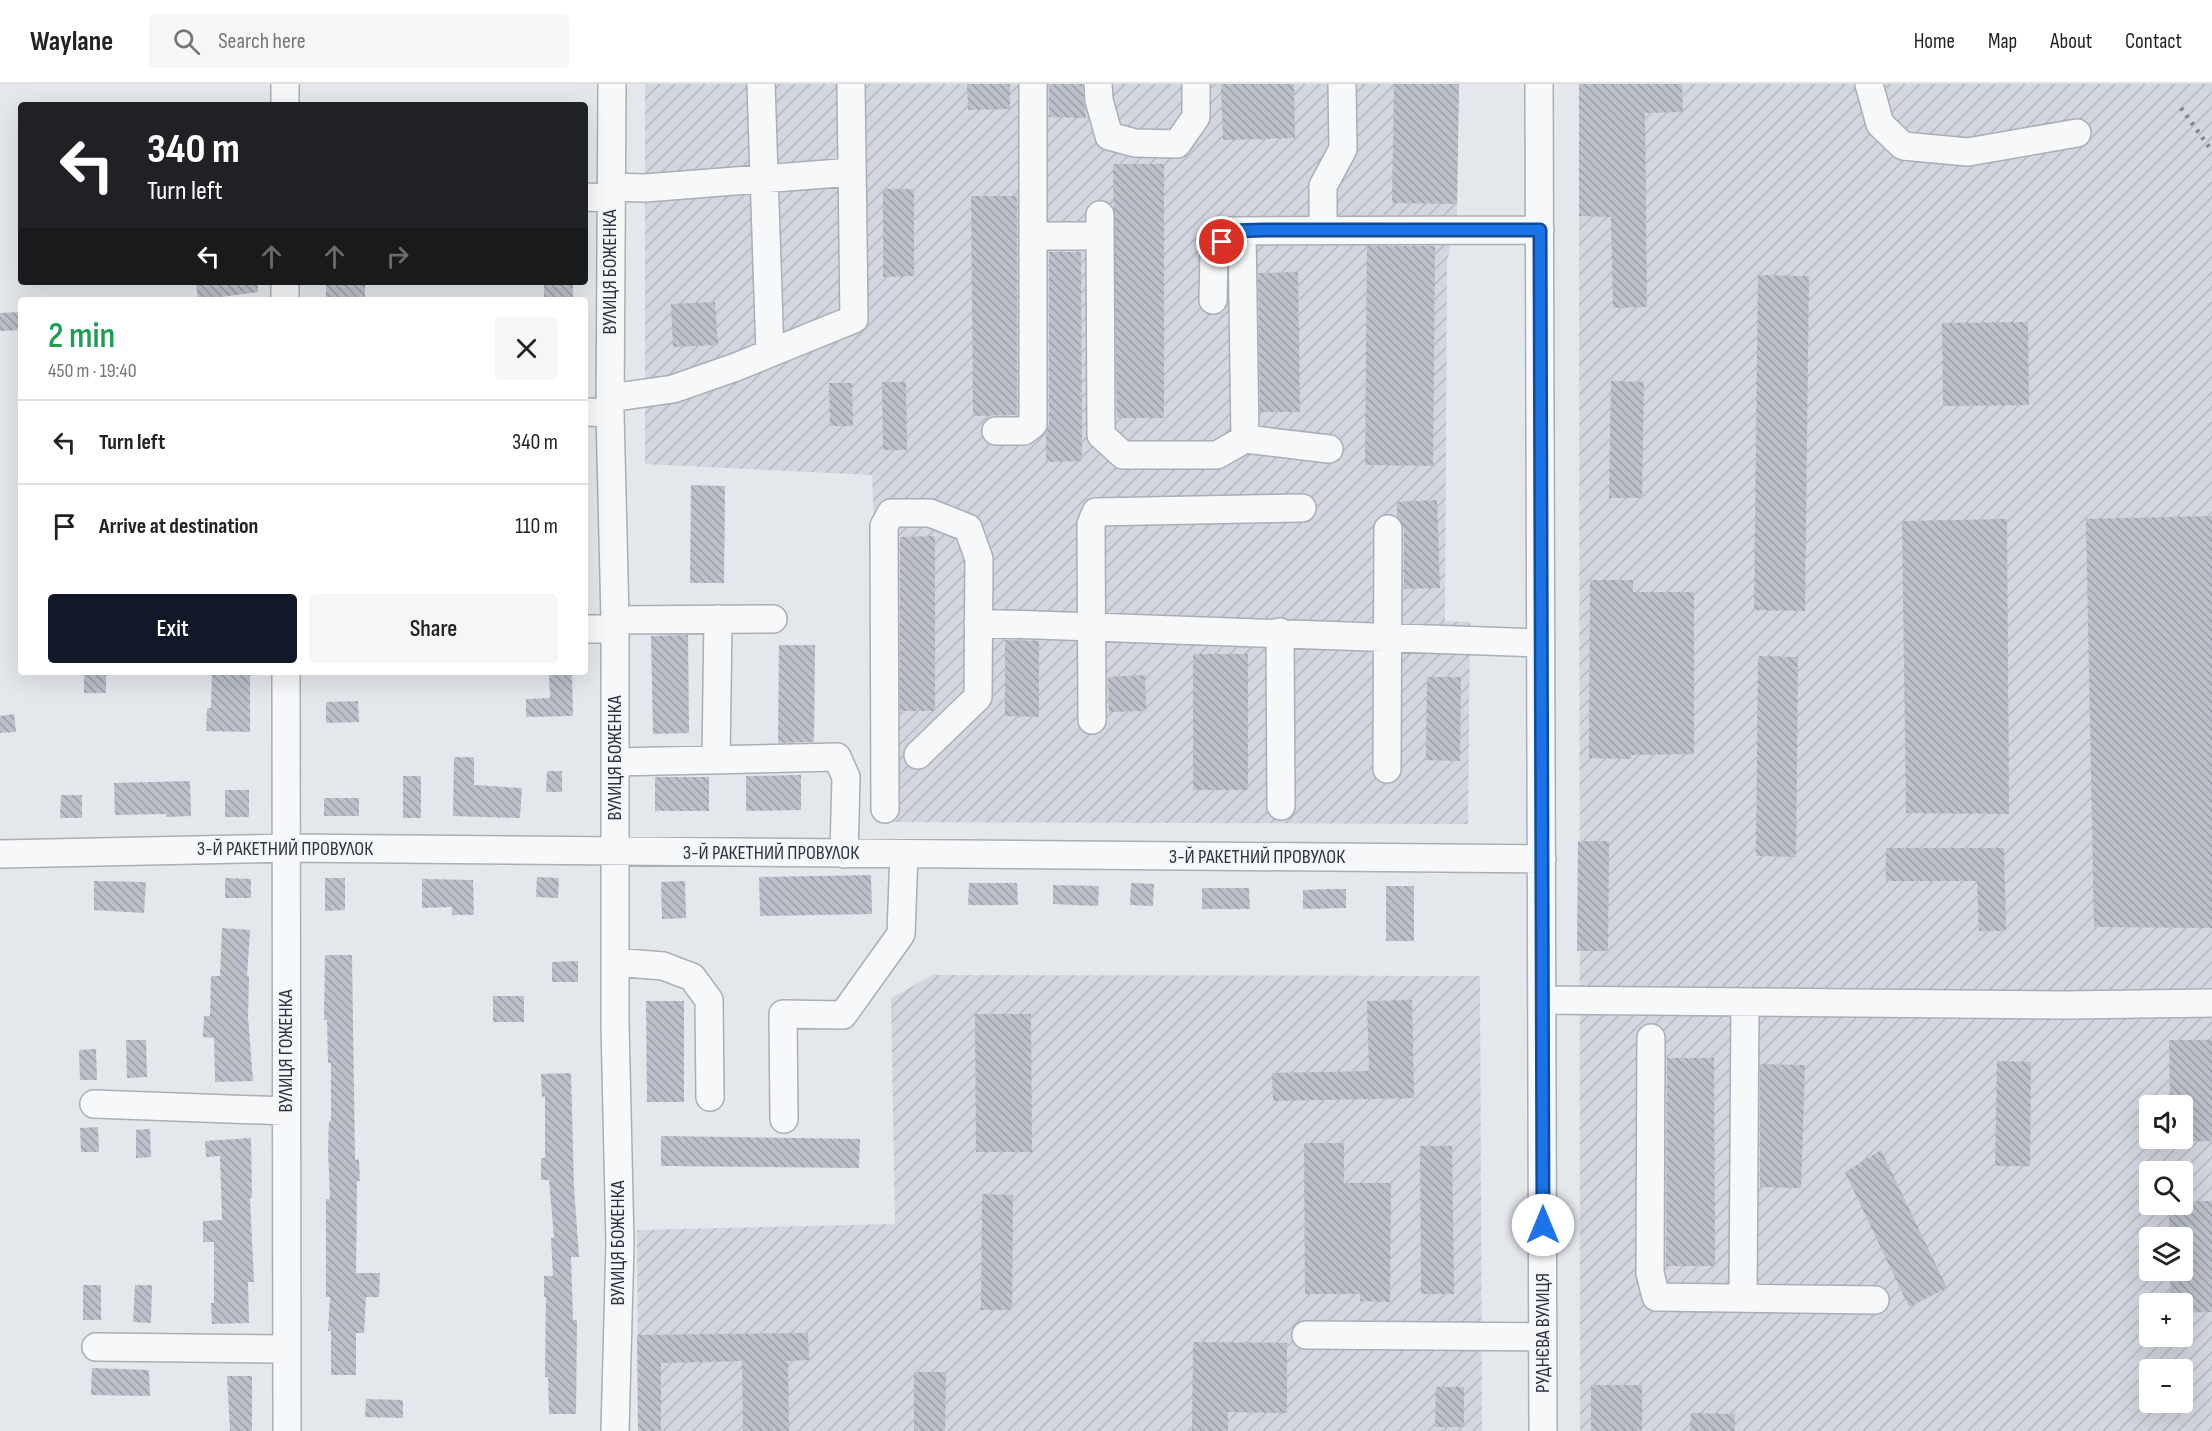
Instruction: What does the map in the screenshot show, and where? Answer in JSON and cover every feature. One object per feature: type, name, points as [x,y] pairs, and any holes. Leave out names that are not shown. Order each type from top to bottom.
[{"type":"street","points":[[285,84],[285,102]]},
{"type":"street","name":"ВУЛИЦЯ БОЖЕНКА","points":[[612,84],[602,194],[602,407],[615,625],[615,962],[620,1244],[615,1431]]},
{"type":"street","points":[[761,84],[770,353]]},
{"type":"street","points":[[602,407],[673,389],[854,319],[851,84]]},
{"type":"street","points":[[996,431],[1024,431],[1033,424],[1035,236],[1033,84]]},
{"type":"street","points":[[1098,84],[1098,100],[1109,136],[1135,143],[1177,144],[1196,117],[1196,84]]},
{"type":"street","points":[[1323,230],[1323,186],[1343,148],[1342,84]]},
{"type":"street","name":"РУДНЄВА ВУЛИЦЯ","points":[[1539,84],[1543,1431]]},
{"type":"street","points":[[1869,84],[1880,124],[1903,146],[1968,152],[2077,132]]},
{"type":"street","points":[[602,194],[645,188],[852,172]]},
{"type":"street","points":[[1035,236],[1100,225],[1101,435],[1124,455],[1217,455],[1245,439],[1329,449]]},
{"type":"street","points":[[1213,300],[1214,252],[1231,231],[1540,230]]},
{"type":"street","points":[[1242,231],[1245,439]]},
{"type":"street","points":[[1092,720],[1090,524],[1096,512],[1302,508]]},
{"type":"street","points":[[885,809],[884,526],[891,513],[930,513],[968,528],[979,559],[978,697],[918,755]]},
{"type":"street","points":[[1388,529],[1388,769]]},
{"type":"street","points":[[716,759],[718,619]]},
{"type":"street","points":[[588,629],[718,619],[773,619]]},
{"type":"street","points":[[978,623],[1541,643]]},
{"type":"street","points":[[1280,632],[1281,806]]},
{"type":"street","name":"ВУЛИЦЯ ГОЖЕНКА","points":[[286,675],[286,1431]]},
{"type":"street","points":[[615,762],[837,757],[846,777],[844,854]]},
{"type":"street","name":"3-Й РАКЕТНИЙ ПРОВУЛОК","points":[[0,854],[286,848],[1542,859]]},
{"type":"street","points":[[784,1119],[783,1014],[843,1015],[901,934],[904,854]]},
{"type":"street","points":[[615,962],[663,966],[692,977],[709,1000],[710,1097]]},
{"type":"street","points":[[1542,1000],[1745,1003],[2212,1003]]},
{"type":"street","points":[[1743,1298],[1745,1003]]},
{"type":"street","points":[[1651,1038],[1650,1273],[1656,1297],[1875,1300]]},
{"type":"street","points":[[94,1104],[286,1111]]},
{"type":"street","points":[[1306,1335],[1543,1337]]},
{"type":"street","points":[[96,1347],[286,1349]]},
{"type":"shaded area","points":[[645,84],[1459,84],[1457,215],[1447,262],[1445,621],[1470,622],[1468,824],[886,822],[872,475],[645,464]]},
{"type":"shaded area","points":[[1579,84],[2212,84],[2212,1431],[1580,1431]]},
{"type":"shaded area","points":[[933,975],[1480,976],[1482,1431],[638,1431],[637,1230],[895,1224],[891,998]]},
{"type":"building","points":[[967,84],[1010,84],[1010,109],[968,110]]},
{"type":"building","points":[[1049,84],[1082,84],[1086,118],[1049,117]]},
{"type":"building","points":[[1221,84],[1294,84],[1295,138],[1223,140]]},
{"type":"building","points":[[1394,84],[1459,84],[1457,204],[1392,203]]},
{"type":"building","points":[[1579,84],[1682,84],[1683,112],[1645,113],[1647,307],[1613,308],[1611,217],[1579,216]]},
{"type":"building","points":[[1113,164],[1164,164],[1164,418],[1117,418]]},
{"type":"building","points":[[883,189],[914,189],[914,276],[883,277]]},
{"type":"building","points":[[971,196],[1017,196],[1017,415],[973,416]]},
{"type":"building","points":[[1367,246],[1435,246],[1433,466],[1365,465]]},
{"type":"building","points":[[1049,252],[1081,252],[1082,461],[1046,462],[1046,433],[1049,424]]},
{"type":"building","points":[[1298,272],[1300,412],[1260,412],[1258,273]]},
{"type":"building","points":[[1758,275],[1809,276],[1805,611],[1754,610]]},
{"type":"building","points":[[196,285],[258,285],[258,292],[220,297],[198,297]]},
{"type":"building","points":[[326,285],[365,285],[365,297],[326,297]]},
{"type":"building","points":[[544,285],[573,285],[573,297],[544,297]]},
{"type":"building","points":[[715,302],[718,345],[673,347],[671,304]]},
{"type":"building","points":[[18,312],[18,330],[0,331],[0,313]]},
{"type":"building","points":[[2028,322],[2029,405],[1943,406],[1942,323]]},
{"type":"building","points":[[1611,381],[1644,382],[1642,498],[1609,498]]},
{"type":"building","points":[[882,382],[906,382],[907,450],[883,450]]},
{"type":"building","points":[[829,383],[852,383],[853,426],[830,426]]},
{"type":"building","points":[[691,485],[725,486],[724,583],[690,583]]},
{"type":"building","points":[[1437,500],[1440,588],[1404,589],[1404,529],[1397,517],[1397,502]]},
{"type":"building","points":[[2212,516],[2212,928],[2094,927],[2086,519]]},
{"type":"building","points":[[2007,519],[2009,814],[1906,813],[1902,521]]},
{"type":"building","points":[[935,536],[935,711],[900,711],[900,537]]},
{"type":"building","points":[[1590,580],[1633,580],[1633,592],[1694,592],[1694,754],[1631,755],[1631,759],[1589,758]]},
{"type":"building","points":[[688,635],[689,733],[653,734],[651,636]]},
{"type":"building","points":[[1005,640],[1039,641],[1039,717],[1005,716]]},
{"type":"building","points":[[779,645],[815,645],[814,742],[778,743]]},
{"type":"building","points":[[1193,654],[1248,654],[1248,790],[1193,790]]},
{"type":"building","points":[[1758,656],[1798,657],[1796,857],[1756,856]]},
{"type":"building","points":[[84,675],[106,675],[106,693],[84,693]]},
{"type":"building","points":[[212,675],[250,675],[250,732],[206,731],[207,708],[211,708]]},
{"type":"building","points":[[549,675],[572,675],[573,716],[526,717],[526,699],[550,698]]},
{"type":"building","points":[[1145,675],[1146,711],[1109,712],[1108,677]]},
{"type":"building","points":[[1427,677],[1461,677],[1460,761],[1426,760]]},
{"type":"building","points":[[358,701],[359,722],[326,723],[326,702]]},
{"type":"building","points":[[14,714],[16,732],[0,733],[0,716]]},
{"type":"building","points":[[454,757],[474,757],[474,785],[522,788],[520,818],[453,816]]},
{"type":"building","points":[[547,771],[562,771],[562,792],[546,792]]},
{"type":"building","points":[[801,775],[801,810],[746,811],[746,776]]},
{"type":"building","points":[[403,776],[421,776],[421,818],[403,818]]},
{"type":"building","points":[[655,777],[709,777],[709,811],[655,811]]},
{"type":"building","points":[[190,781],[191,816],[115,815],[114,783]]},
{"type":"building","points":[[225,790],[249,790],[249,817],[225,817]]},
{"type":"building","points":[[61,795],[82,795],[82,818],[60,818]]},
{"type":"building","points":[[324,798],[359,798],[359,816],[324,816]]},
{"type":"building","points":[[1578,841],[1609,841],[1608,951],[1577,951]]},
{"type":"building","points":[[1886,848],[2004,848],[2006,931],[1979,931],[1977,881],[1886,881]]},
{"type":"building","points":[[871,875],[872,914],[760,916],[759,877]]},
{"type":"building","points":[[537,877],[559,878],[558,898],[536,897]]},
{"type":"building","points":[[225,878],[251,879],[251,898],[225,898]]},
{"type":"building","points":[[325,878],[345,878],[345,910],[325,911]]},
{"type":"building","points":[[422,879],[473,880],[474,915],[452,915],[452,907],[422,908]]},
{"type":"building","points":[[94,881],[146,882],[144,913],[94,910]]},
{"type":"building","points":[[685,881],[686,918],[662,919],[661,882]]},
{"type":"building","points":[[969,883],[1017,883],[1018,905],[968,905]]},
{"type":"building","points":[[1131,883],[1154,884],[1153,906],[1130,905]]},
{"type":"building","points":[[1053,885],[1099,886],[1098,906],[1053,904]]},
{"type":"building","points":[[1386,886],[1414,886],[1414,941],[1386,941]]},
{"type":"building","points":[[1202,888],[1249,888],[1250,909],[1202,909]]},
{"type":"building","points":[[1346,889],[1346,908],[1303,909],[1303,890]]},
{"type":"building","points":[[222,928],[250,930],[247,976],[249,976],[248,1017],[253,1081],[215,1082],[214,1038],[203,1037],[204,1016],[210,1016],[211,976],[220,976]]},
{"type":"building","points":[[325,955],[352,955],[355,1160],[359,1159],[360,1181],[357,1181],[356,1273],[380,1273],[379,1297],[366,1297],[364,1333],[356,1333],[356,1375],[331,1375],[331,1331],[328,1331],[330,1297],[326,1297],[326,1199],[330,1199],[328,1149],[329,1121],[331,1121],[331,1063],[328,1063],[327,1020],[324,1020]]},
{"type":"building","points":[[578,961],[578,982],[552,982],[552,962]]},
{"type":"building","points":[[493,996],[524,996],[524,1022],[493,1022]]},
{"type":"building","points":[[1412,1000],[1414,1098],[1273,1101],[1272,1073],[1369,1071],[1367,1001]]},
{"type":"building","points":[[646,1001],[684,1001],[684,1102],[647,1102]]},
{"type":"building","points":[[975,1014],[1031,1014],[1032,1152],[976,1152]]},
{"type":"building","points":[[126,1040],[146,1040],[147,1077],[127,1078]]},
{"type":"building","points":[[2169,1040],[2212,1040],[2212,1141],[2193,1142],[2193,1095],[2170,1095]]},
{"type":"building","points":[[96,1049],[97,1080],[80,1080],[79,1050]]},
{"type":"building","points":[[1667,1058],[1714,1058],[1715,1266],[1666,1266]]},
{"type":"building","points":[[1997,1061],[2031,1062],[2030,1166],[1995,1166]]},
{"type":"building","points":[[1760,1064],[1805,1065],[1801,1188],[1760,1187]]},
{"type":"building","points":[[571,1073],[574,1187],[579,1257],[571,1257],[573,1320],[577,1320],[576,1414],[549,1414],[548,1377],[545,1377],[544,1276],[553,1276],[551,1238],[554,1238],[549,1180],[541,1180],[541,1158],[545,1158],[545,1096],[542,1097],[541,1074]]},
{"type":"building","points":[[98,1127],[99,1152],[81,1152],[80,1128]]},
{"type":"building","points":[[150,1129],[151,1157],[136,1158],[136,1130]]},
{"type":"building","points":[[661,1136],[860,1139],[859,1168],[661,1166]]},
{"type":"building","points":[[251,1138],[252,1198],[250,1198],[254,1282],[248,1282],[249,1323],[212,1324],[214,1242],[203,1242],[203,1221],[222,1220],[220,1156],[206,1157],[205,1141]]},
{"type":"building","points":[[1304,1143],[1344,1143],[1344,1183],[1391,1183],[1390,1302],[1360,1301],[1360,1294],[1305,1294]]},
{"type":"building","points":[[1420,1146],[1452,1146],[1454,1294],[1421,1294]]},
{"type":"building","points":[[1881,1150],[1947,1288],[1909,1307],[1845,1172]]},
{"type":"building","points":[[982,1194],[1013,1195],[1012,1310],[981,1310]]},
{"type":"building","points":[[2193,1201],[2212,1201],[2212,1312],[2193,1313],[2193,1293],[2171,1293],[2170,1281],[2193,1281],[2193,1227],[2169,1227],[2169,1215],[2193,1215]]},
{"type":"building","points":[[83,1285],[101,1285],[101,1320],[83,1320]]},
{"type":"building","points":[[135,1285],[152,1285],[151,1323],[133,1322]]},
{"type":"building","points":[[808,1333],[809,1360],[788,1361],[789,1431],[743,1431],[742,1361],[661,1363],[661,1431],[638,1431],[637,1335]]},
{"type":"building","points":[[1193,1342],[1287,1343],[1287,1413],[1228,1412],[1228,1431],[1192,1431]]},
{"type":"building","points":[[92,1368],[149,1370],[150,1396],[91,1395]]},
{"type":"building","points":[[914,1372],[946,1372],[945,1431],[914,1431]]},
{"type":"building","points":[[227,1376],[252,1376],[252,1431],[230,1431]]},
{"type":"building","points":[[1591,1385],[1642,1385],[1642,1431],[1591,1431]]},
{"type":"building","points":[[1436,1387],[1464,1387],[1464,1427],[1435,1427]]},
{"type":"building","points":[[366,1399],[403,1400],[403,1418],[365,1417]]},
{"type":"building","points":[[1691,1413],[1735,1414],[1735,1431],[1690,1431]]},
{"type":"railway","points":[[2181,108],[2212,151]]},
{"type":"route","points":[[1222,242],[1231,231],[1540,230],[1543,1225]]}]
